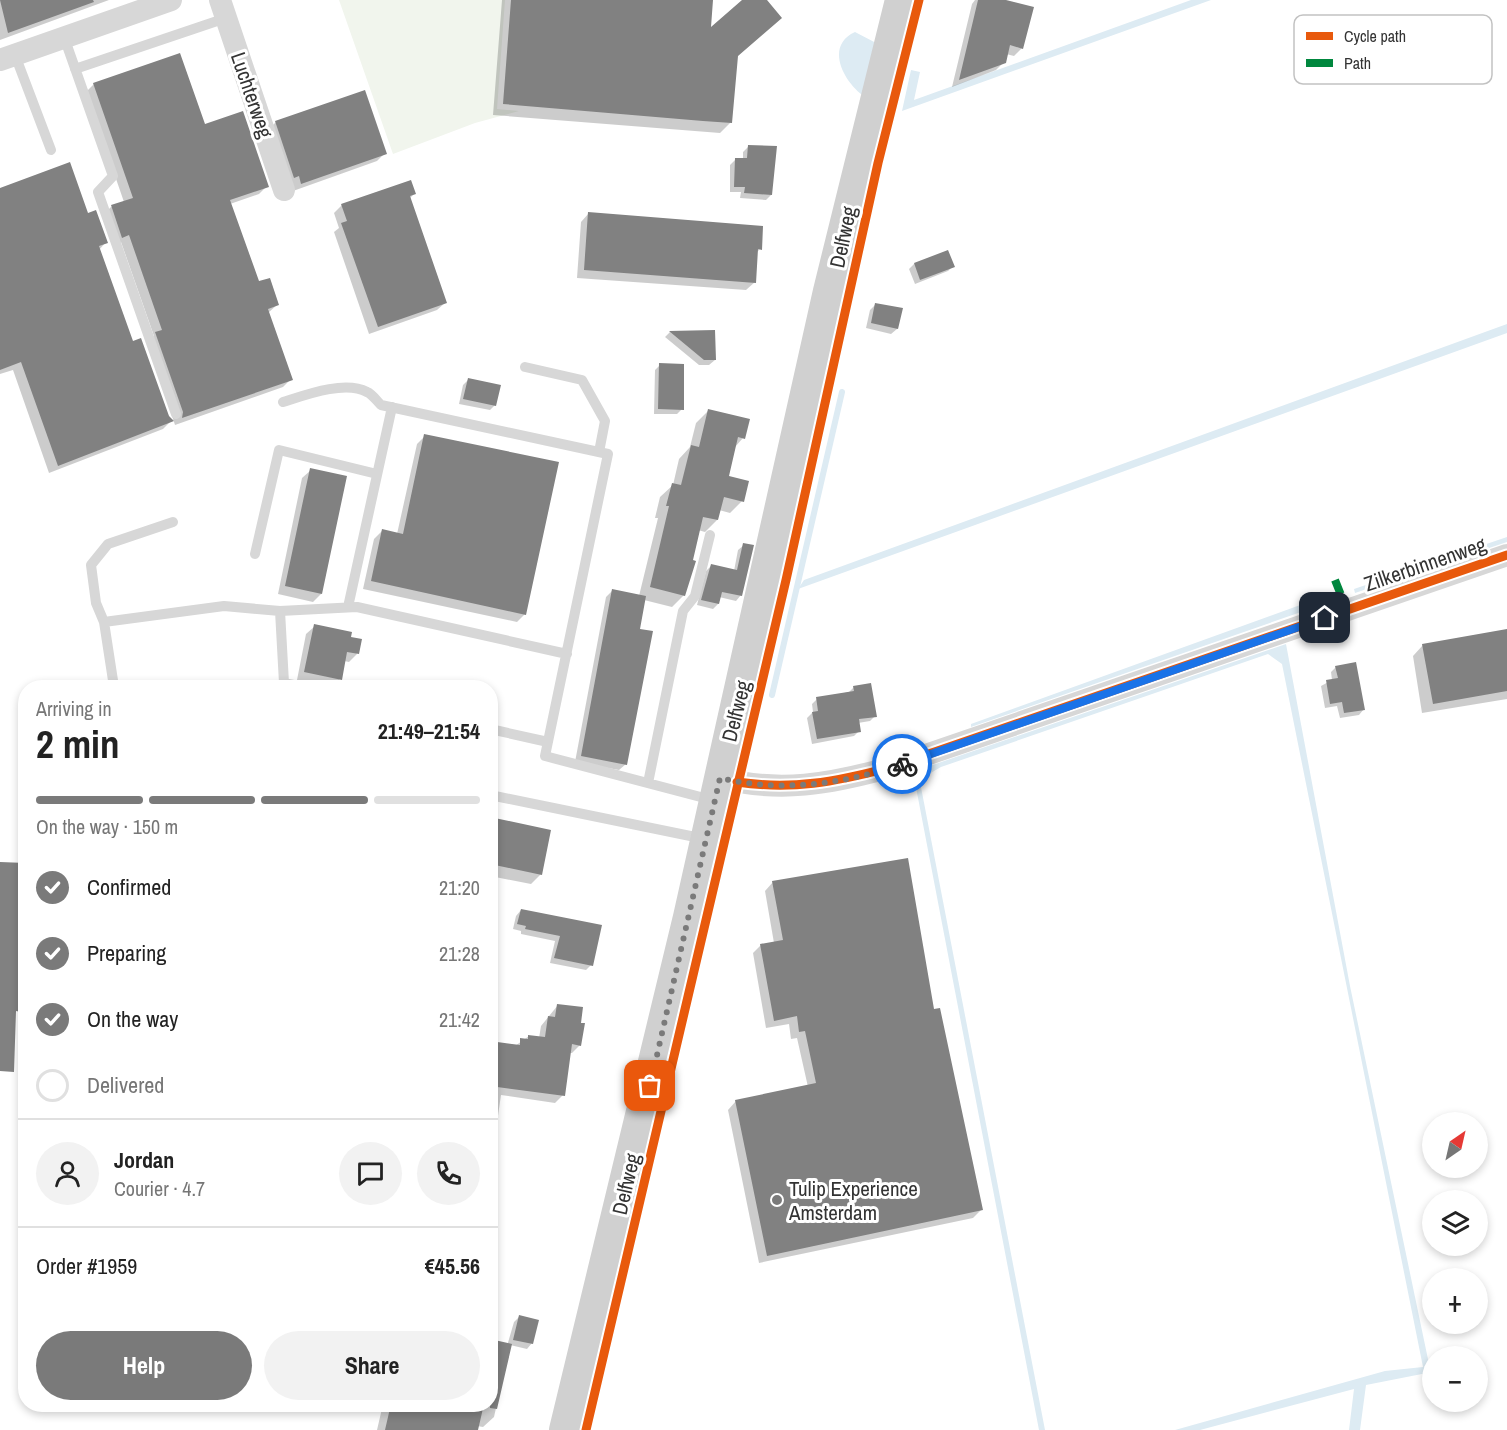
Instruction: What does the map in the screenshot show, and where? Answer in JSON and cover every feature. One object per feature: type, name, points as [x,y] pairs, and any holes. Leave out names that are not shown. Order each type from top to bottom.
[{"type":"main road","name":"Delfweg","points":[[565,1430],[718,789],[829,291],[901,0]]},
{"type":"street","points":[[8,57],[171,0]]},
{"type":"street","name":"Luchterweg","points":[[223,9],[284,190]]},
{"type":"street","name":"Zilkerbinnenweg","points":[[718,789],[833,783],[888,768],[1507,555]]},
{"type":"lane","points":[[75,69],[223,9]]},
{"type":"lane","points":[[64,37],[113,176],[98,192],[176,414]]},
{"type":"lane","points":[[8,57],[51,150]]},
{"type":"lane","points":[[525,367],[582,380],[605,421],[599,452]]},
{"type":"lane","points":[[283,402],[320,391],[343,388],[366,391],[381,405],[608,454],[545,756],[648,783],[718,789]]},
{"type":"lane","points":[[348,608],[392,407]]},
{"type":"lane","points":[[255,554],[279,450],[377,474]]},
{"type":"lane","points":[[113,680],[104,622],[96,603],[91,564],[108,544],[173,522]]},
{"type":"lane","points":[[648,783],[683,611],[695,596],[710,535]]},
{"type":"lane","points":[[104,622],[224,606],[280,611],[357,607],[567,654]]},
{"type":"lane","points":[[280,611],[284,680]]},
{"type":"lane","points":[[498,731],[548,742]]},
{"type":"lane","points":[[498,797],[706,839]]},
{"type":"shaded area","points":[[339,0],[505,0],[497,109],[519,111],[475,123],[393,154]]},
{"type":"shaded area","points":[[1191,0],[1211,0],[902,111],[911,70],[920,72],[914,100]]},
{"type":"shaded area","points":[[855,32],[878,44],[865,97],[850,83],[840,64],[841,46],[846,38]]},
{"type":"shaded area","points":[[1507,324],[1507,333],[798,589],[804,580]]},
{"type":"shaded area","points":[[1507,537],[1507,542],[1355,593],[1354,589]]},
{"type":"shaded area","points":[[1325,596],[1327,603],[971,727],[971,724]]},
{"type":"shaded area","points":[[1286,644],[1350,986],[1425,1346],[1422,1346],[1422,1362],[1282,664],[1268,654],[941,767],[922,778],[915,771]]},
{"type":"shaded area","points":[[914,777],[920,782],[1045,1430],[1039,1430]]},
{"type":"shaded area","points":[[1422,1367],[1422,1374],[1366,1385],[1360,1430],[1349,1430],[1354,1389],[1200,1430],[1175,1430],[1385,1371]]},
{"type":"building","points":[[0,0],[93,0],[94,2],[8,33]]},
{"type":"building","points":[[511,0],[713,0],[711,27],[742,0],[767,0],[782,18],[738,56],[732,123],[503,104]]},
{"type":"building","points":[[978,0],[1006,0],[1034,7],[1023,49],[1010,45],[1006,63],[959,80]]},
{"type":"building","points":[[180,53],[205,124],[243,111],[269,187],[230,200],[259,281],[270,278],[279,305],[268,309],[293,380],[182,418],[183,412],[155,332],[162,330],[129,235],[122,238],[111,205],[133,198],[93,83]]},
{"type":"building","points":[[365,90],[387,154],[301,184],[299,176],[294,178],[275,121]]},
{"type":"building","points":[[748,145],[777,146],[772,195],[744,193],[745,187],[734,187],[735,158],[747,158]]},
{"type":"building","points":[[70,162],[88,213],[96,210],[108,243],[99,246],[133,341],[141,338],[169,416],[174,421],[58,466],[21,362],[0,370],[0,188]]},
{"type":"building","points":[[411,180],[416,194],[410,196],[447,303],[378,327],[341,223],[347,221],[341,204]]},
{"type":"building","points":[[588,212],[763,226],[762,250],[758,249],[756,283],[584,270]]},
{"type":"building","points":[[948,250],[955,267],[920,280],[914,263]]},
{"type":"building","points":[[875,303],[903,308],[898,329],[871,323]]},
{"type":"building","points":[[715,330],[716,360],[704,360],[669,331]]},
{"type":"building","points":[[659,363],[684,364],[684,410],[658,409]]},
{"type":"building","points":[[468,378],[501,385],[496,406],[463,399]]},
{"type":"building","points":[[708,409],[750,419],[745,439],[738,437],[729,476],[749,481],[744,502],[724,497],[718,520],[703,517],[693,560],[696,561],[685,596],[650,587],[669,506],[666,506],[672,483],[681,485],[691,445],[699,447]]},
{"type":"building","points":[[424,434],[559,462],[526,615],[371,581],[382,529],[403,534]]},
{"type":"building","points":[[310,468],[347,476],[322,594],[285,586]]},
{"type":"building","points":[[743,543],[754,545],[742,596],[722,592],[719,604],[701,600],[711,564],[737,570]]},
{"type":"building","points":[[612,589],[646,596],[640,629],[653,631],[627,765],[581,756]]},
{"type":"building","points":[[314,624],[352,632],[351,637],[362,639],[359,654],[347,652],[342,680],[304,672]]},
{"type":"building","points":[[1507,629],[1507,691],[1433,704],[1422,644]]},
{"type":"building","points":[[1356,662],[1365,710],[1344,713],[1342,702],[1330,704],[1326,680],[1338,678],[1335,666]]},
{"type":"building","points":[[871,683],[877,717],[859,719],[861,732],[817,739],[812,712],[818,711],[816,697],[854,691],[853,686]]},
{"type":"building","points":[[498,819],[551,830],[542,875],[498,866]]},
{"type":"building","points":[[908,858],[934,1009],[940,1008],[983,1210],[767,1256],[735,1100],[816,1083],[805,1031],[799,1032],[797,1016],[774,1021],[760,944],[783,940],[772,881]]},
{"type":"building","points":[[0,862],[18,863],[18,1011],[16,1011],[14,1072],[0,1071]]},
{"type":"building","points":[[521,909],[602,925],[593,966],[554,958],[560,936],[525,929],[526,926],[517,924]]},
{"type":"building","points":[[557,1004],[583,1007],[581,1023],[585,1023],[581,1046],[572,1044],[565,1096],[498,1087],[498,1042],[520,1045],[520,1038],[528,1039],[528,1035],[545,1037],[548,1016],[555,1017]]},
{"type":"building","points":[[519,1315],[539,1320],[533,1344],[513,1340]]},
{"type":"building","points":[[498,1341],[512,1344],[498,1405]]},
{"type":"building","points":[[389,1412],[482,1412],[478,1430],[385,1430]]},
{"type":"waterway","points":[[772,695],[842,392]]},
{"type":"marked path","points":[[1335,580],[1347,610]]},
{"type":"cycle path","points":[[586,1430],[786,580],[878,163],[919,0]]},
{"type":"cycle path","points":[[737,782],[795,785],[850,777],[888,768],[1507,555]]},
{"type":"way so far","points":[[650,1086],[720,778],[771,787],[833,783],[902,764]]},
{"type":"place","name":"Tulip Experience Amsterdam","points":[[777,1200]]},
{"type":"route","points":[[902,764],[1325,618]]}]
